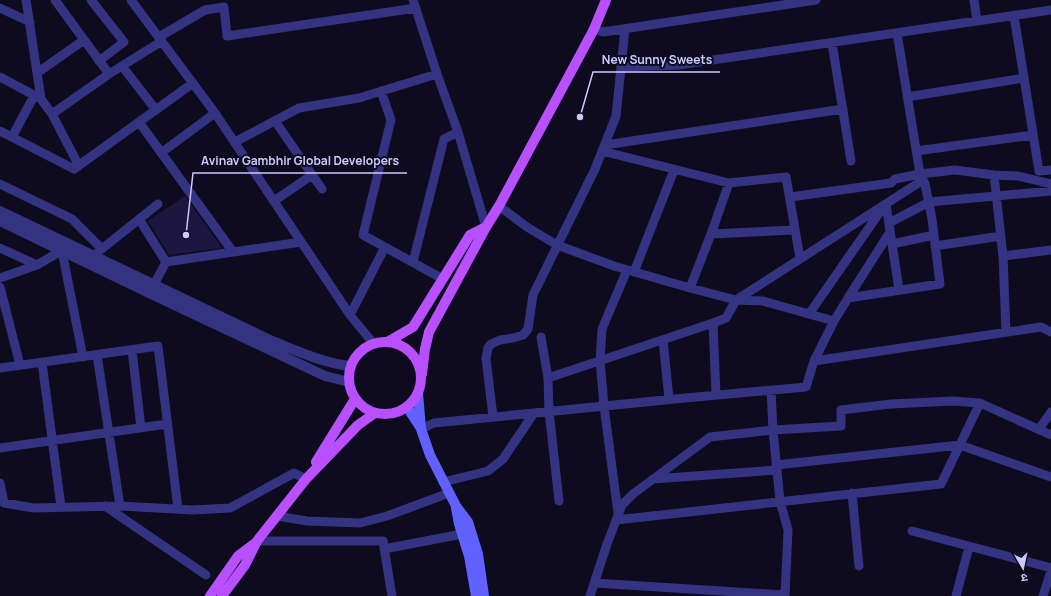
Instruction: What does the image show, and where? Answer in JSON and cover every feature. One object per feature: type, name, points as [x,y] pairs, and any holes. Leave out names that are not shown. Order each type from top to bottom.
[{"type":"main road","points":[[422,374],[418,362],[411,352],[401,344],[381,341],[363,348],[355,356],[348,374],[351,391],[355,399],[364,407],[375,413],[386,414],[398,412],[412,403],[421,384],[425,349],[429,332],[499,206],[594,29],[606,0]]},
{"type":"main road","points":[[389,341],[413,327],[470,235],[486,227]]},
{"type":"main road","points":[[418,393],[422,429],[430,456],[456,506],[468,522],[478,554],[477,596]]},
{"type":"main road","points":[[306,479],[355,399]]},
{"type":"main road","points":[[407,407],[422,429]]},
{"type":"main road","points":[[222,596],[245,565],[257,542],[306,479],[358,425],[375,413]]},
{"type":"main road","points":[[456,506],[462,534],[469,556],[477,596]]},
{"type":"main road","points":[[210,596],[238,556],[257,542]]},
{"type":"street","points":[[12,137],[37,97],[37,73],[26,0]]},
{"type":"street","points":[[55,0],[108,74]]},
{"type":"street","points":[[91,0],[124,42],[99,61]]},
{"type":"street","points":[[131,0],[215,113],[350,315],[373,343]]},
{"type":"street","points":[[594,29],[603,32],[816,0]]},
{"type":"street","points":[[974,0],[978,21]]},
{"type":"street","points":[[52,114],[108,74],[205,10],[224,7],[226,36],[414,4],[458,132],[486,227]]},
{"type":"street","points":[[0,8],[30,22]]},
{"type":"street","points":[[621,67],[679,64],[1051,10]]},
{"type":"street","points":[[1014,16],[1039,171],[1051,170]]},
{"type":"street","points":[[493,417],[486,358],[488,348],[491,344],[500,340],[523,335],[528,329],[533,295],[595,169],[616,116],[625,29]]},
{"type":"street","points":[[848,298],[940,284],[929,202],[916,151],[897,33]]},
{"type":"street","points":[[37,73],[84,40]]},
{"type":"street","points":[[832,43],[851,161]]},
{"type":"street","points":[[122,66],[156,110]]},
{"type":"street","points":[[235,142],[299,108],[359,98],[437,74]]},
{"type":"street","points":[[907,97],[1024,78]]},
{"type":"street","points":[[1,80],[37,97],[52,114],[79,166]]},
{"type":"street","points":[[0,131],[74,169],[193,83]]},
{"type":"street","points":[[381,91],[391,120],[363,235],[443,279]]},
{"type":"street","points":[[604,148],[843,109]]},
{"type":"street","points":[[161,153],[215,113]]},
{"type":"street","points":[[275,121],[322,189]]},
{"type":"street","points":[[139,122],[233,252]]},
{"type":"street","points":[[413,262],[444,139],[458,132]]},
{"type":"street","points":[[916,151],[1034,135]]},
{"type":"street","points":[[604,148],[674,170],[729,183],[786,177],[800,258]]},
{"type":"street","points":[[618,517],[604,406],[600,360],[602,329],[631,271],[674,170]]},
{"type":"street","points":[[790,197],[891,183],[895,179],[922,177],[955,170],[994,175],[1018,176],[1051,184]]},
{"type":"street","points":[[274,202],[312,175]]},
{"type":"street","points":[[994,175],[1003,256],[1006,332]]},
{"type":"street","points":[[548,378],[726,318],[736,300],[886,204],[922,177]]},
{"type":"street","points":[[690,288],[712,234],[729,183]]},
{"type":"street","points":[[0,184],[72,219],[94,256]]},
{"type":"street","points":[[422,429],[434,423],[669,399],[806,387],[814,361],[834,321],[889,228],[929,202],[1051,191]]},
{"type":"street","points":[[0,221],[62,251],[94,256],[158,204]]},
{"type":"street","points":[[886,204],[899,290]]},
{"type":"street","points":[[809,314],[886,204]]},
{"type":"street","points":[[499,206],[527,227],[557,245],[631,271],[736,300],[763,301],[834,321]]},
{"type":"street","points":[[0,211],[94,256],[152,289],[325,376],[349,382]]},
{"type":"street","points":[[139,219],[166,262]]},
{"type":"street","points":[[712,234],[796,230]]},
{"type":"street","points":[[892,244],[934,235]]},
{"type":"street","points":[[935,246],[1000,236]]},
{"type":"street","points":[[166,262],[301,242]]},
{"type":"street","points":[[0,278],[37,265],[71,245]]},
{"type":"street","points":[[350,315],[385,247]]},
{"type":"street","points":[[0,248],[37,265]]},
{"type":"street","points":[[1003,256],[1051,250]]},
{"type":"street","points":[[62,251],[83,357]]},
{"type":"street","points":[[152,289],[166,262]]},
{"type":"street","points":[[0,287],[20,366]]},
{"type":"street","points":[[152,289],[317,359],[350,366]]},
{"type":"street","points":[[713,323],[716,395]]},
{"type":"street","points":[[814,361],[1041,327],[1051,332]]},
{"type":"street","points":[[541,337],[548,378],[549,411],[559,501]]},
{"type":"street","points":[[663,340],[669,399]]},
{"type":"street","points":[[0,368],[158,346],[178,509]]},
{"type":"street","points":[[132,350],[142,428]]},
{"type":"street","points":[[97,355],[120,506]]},
{"type":"street","points":[[42,362],[61,507]]},
{"type":"street","points":[[595,583],[654,591],[785,596],[788,530],[780,501],[773,430],[771,390]]},
{"type":"street","points":[[590,596],[607,544],[622,505],[633,494],[710,437],[773,430],[841,426],[841,410],[884,405],[953,401],[980,403],[1051,435]]},
{"type":"street","points":[[618,517],[941,484],[980,403]]},
{"type":"street","points":[[1039,429],[1051,412]]},
{"type":"street","points":[[443,482],[488,471],[503,459],[534,413]]},
{"type":"street","points":[[0,448],[167,424]]},
{"type":"street","points":[[653,479],[777,467],[960,445],[1051,477]]},
{"type":"street","points":[[0,483],[4,503],[34,508],[120,506],[193,510],[230,508],[294,473],[306,479]]},
{"type":"street","points":[[277,516],[307,521],[360,523],[387,516],[449,493]]},
{"type":"street","points":[[852,493],[859,566]]},
{"type":"street","points":[[105,506],[206,575]]},
{"type":"street","points":[[912,531],[1051,569],[1043,596]]},
{"type":"street","points":[[384,549],[462,534]]},
{"type":"street","points":[[257,542],[383,541],[392,596]]},
{"type":"street","points":[[956,596],[970,547]]},
{"type":"building","points":[[185,196],[222,248],[169,255],[148,221]]},
{"type":"place","name":"New Sunny Sweets","points":[[580,117]]},
{"type":"place","name":"Avinav Gambhir Global Developers","points":[[186,235]]}]
